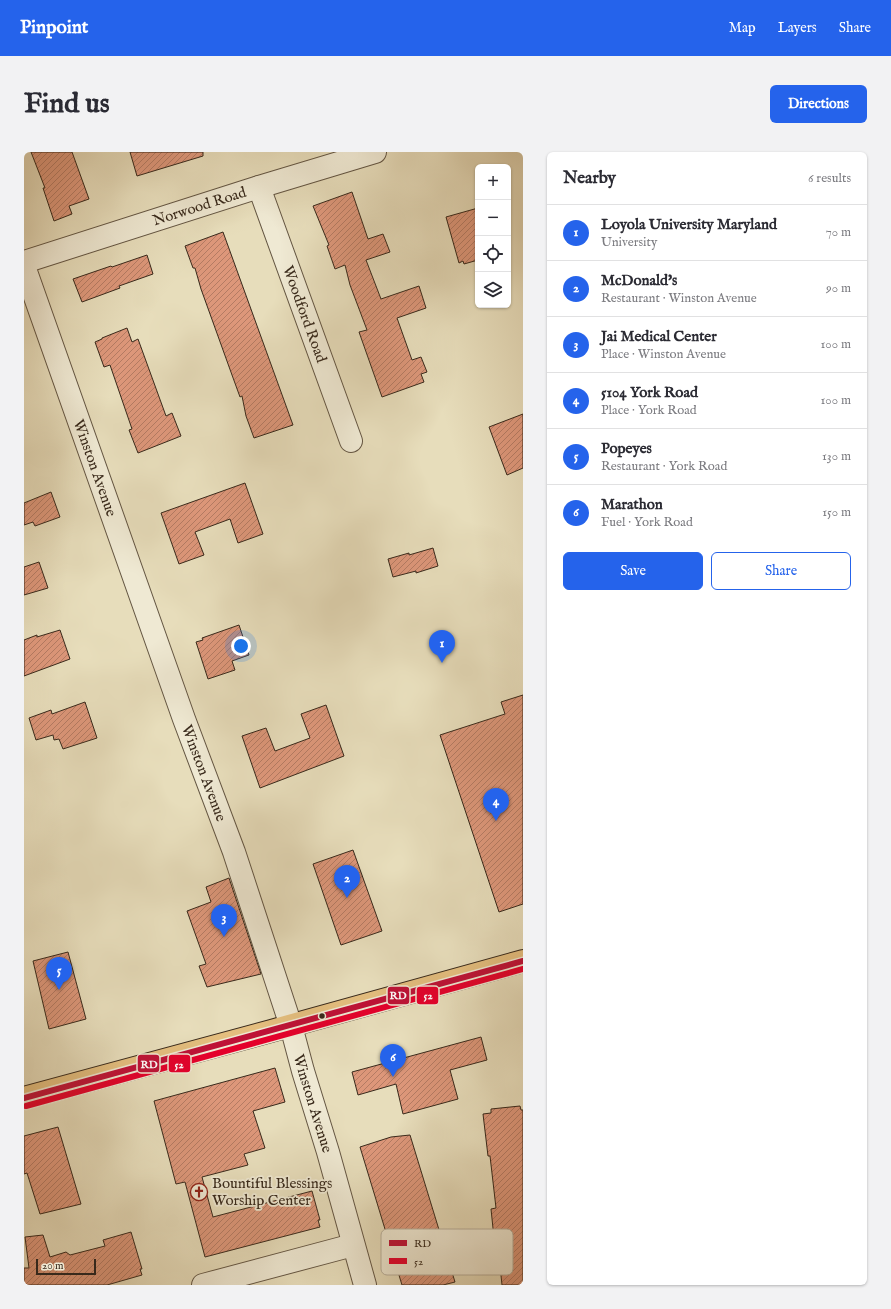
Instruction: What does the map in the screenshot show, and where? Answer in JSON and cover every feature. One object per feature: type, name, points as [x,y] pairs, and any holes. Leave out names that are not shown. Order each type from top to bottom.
[{"type":"main road","points":[[24,1098],[291,1026],[523,961]]},
{"type":"street","name":"Norwood Road","points":[[24,262],[259,187],[375,152]]},
{"type":"street","name":"Woodford Road","points":[[259,187],[350,441]]},
{"type":"street","name":"Winston Avenue","points":[[24,266],[184,719],[228,835],[291,1026],[302,1071],[328,1152],[365,1285]]},
{"type":"street","points":[[203,1285],[353,1245]]},
{"type":"building","points":[[31,152],[72,152],[89,199],[69,206],[72,214],[54,221],[43,188],[45,188]]},
{"type":"building","points":[[130,152],[203,152],[203,156],[137,176]]},
{"type":"building","points":[[352,192],[368,239],[383,234],[390,252],[366,260],[381,299],[419,286],[426,308],[397,318],[412,360],[421,357],[427,372],[421,374],[424,382],[382,397],[359,332],[367,330],[350,285],[345,265],[335,269],[327,246],[329,245],[313,206]]},
{"type":"building","points":[[475,209],[475,261],[464,264],[463,261],[459,263],[446,217]]},
{"type":"building","points":[[223,232],[293,425],[254,438],[246,416],[242,396],[240,397],[201,289],[195,268],[193,268],[185,246]]},
{"type":"building","points":[[147,255],[153,274],[119,286],[120,288],[82,302],[73,279]]},
{"type":"building","points":[[127,328],[132,342],[138,339],[166,416],[172,413],[181,436],[138,453],[129,430],[132,429],[110,365],[104,367],[95,342]]},
{"type":"building","points":[[523,414],[523,468],[507,475],[489,427]]},
{"type":"building","points":[[245,483],[263,534],[238,543],[230,519],[195,532],[204,555],[179,564],[161,513]]},
{"type":"building","points":[[51,492],[60,517],[35,526],[33,522],[24,525],[24,503]]},
{"type":"building","points":[[433,548],[438,566],[416,573],[416,571],[393,577],[388,559]]},
{"type":"building","points":[[39,562],[48,588],[24,595],[24,567]]},
{"type":"building","points":[[239,625],[249,655],[232,661],[235,670],[208,679],[196,642],[203,640],[202,638]]},
{"type":"building","points":[[60,630],[70,659],[24,676],[24,640],[37,635],[37,637]]},
{"type":"building","points":[[523,695],[523,904],[499,912],[440,735],[505,714],[501,702]]},
{"type":"building","points":[[85,702],[97,738],[63,749],[59,739],[54,740],[53,735],[36,740],[29,718],[51,710],[52,714]]},
{"type":"building","points":[[326,705],[344,756],[260,788],[242,736],[266,728],[275,751],[310,738],[301,714]]},
{"type":"building","points":[[353,850],[382,931],[341,945],[313,864]]},
{"type":"building","points":[[229,878],[261,974],[207,987],[199,966],[206,964],[187,911],[211,902],[206,887]]},
{"type":"building","points":[[68,952],[86,1019],[49,1029],[33,961]]},
{"type":"building","points":[[481,1037],[487,1060],[450,1070],[458,1099],[403,1114],[396,1084],[358,1095],[352,1072]]},
{"type":"building","points":[[275,1068],[285,1102],[253,1111],[265,1148],[244,1154],[248,1165],[202,1177],[213,1217],[312,1191],[320,1220],[318,1220],[320,1227],[205,1257],[185,1182],[176,1184],[154,1101]]},
{"type":"building","points":[[520,1106],[521,1110],[523,1110],[523,1285],[502,1285],[501,1275],[513,1275],[513,1229],[493,1229],[491,1209],[496,1208],[483,1114],[491,1113],[491,1109]]},
{"type":"building","points":[[58,1127],[81,1204],[40,1214],[27,1173],[24,1174],[24,1136]]},
{"type":"building","points":[[410,1135],[439,1229],[385,1229],[360,1147],[391,1137]]},
{"type":"building","points":[[131,1232],[142,1269],[140,1269],[142,1275],[107,1285],[24,1285],[24,1268],[29,1268],[25,1237],[43,1235],[50,1257],[66,1252],[70,1255],[105,1246],[103,1240]]},
{"type":"building","points":[[399,1275],[453,1275],[455,1282],[443,1285],[402,1285]]},
{"type":"transit line","name":"RD","points":[[24,1098],[523,961]]},
{"type":"transit line","name":"52","points":[[26,1106],[523,969]]},
{"type":"place","name":"Loyola University Maryland","points":[[442,663]]},
{"type":"place","name":"5104 York Road","points":[[496,821]]},
{"type":"place","name":"McDonald's","points":[[347,898]]},
{"type":"place","name":"Jai Medical Center","points":[[224,937]]},
{"type":"place","name":"Popeyes","points":[[59,990]]},
{"type":"place","name":"Marathon","points":[[393,1077]]},
{"type":"place","name":"Bountiful Blessings Worship Center","points":[[199,1192]]}]
